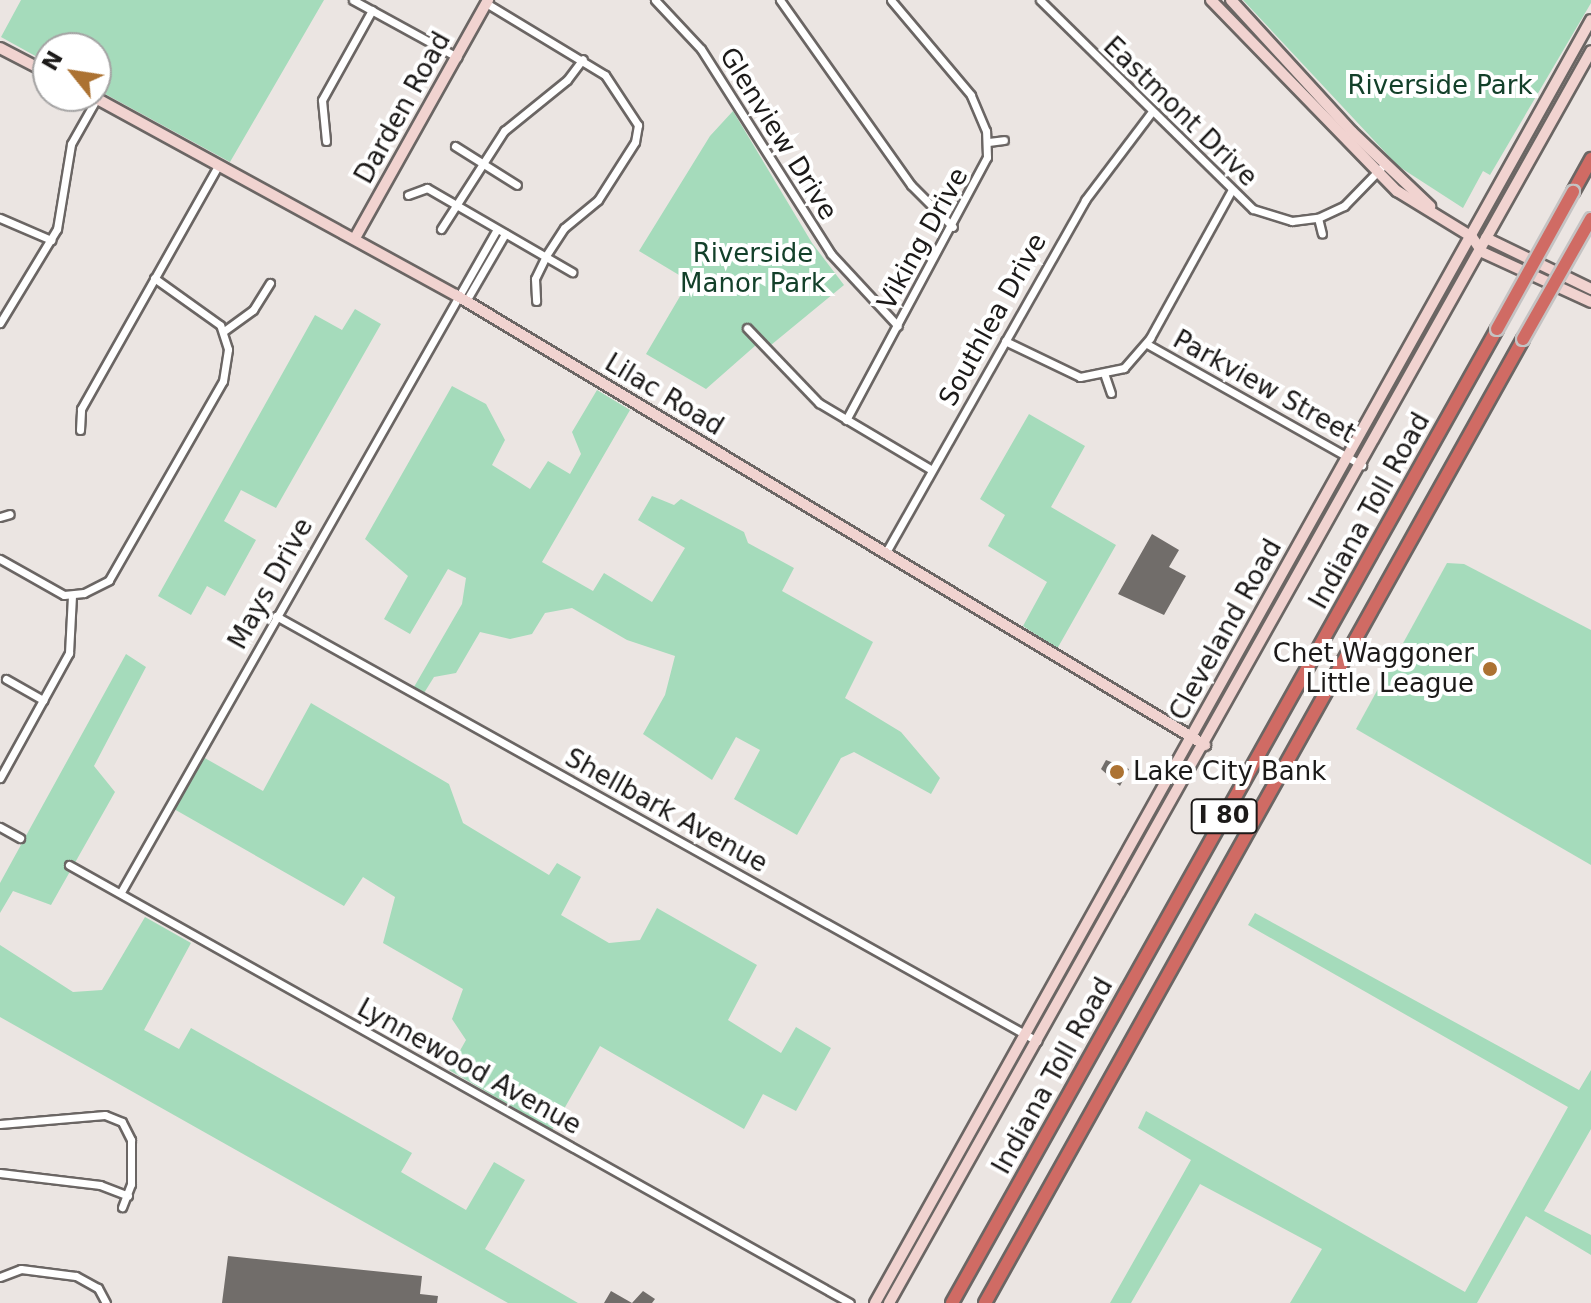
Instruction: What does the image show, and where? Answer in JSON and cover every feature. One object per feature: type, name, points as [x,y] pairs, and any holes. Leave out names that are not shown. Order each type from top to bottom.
[{"type":"highway","name":"Indiana Toll Road","points":[[952,1303],[1591,159]]},
{"type":"highway","name":"Indiana Toll Road","points":[[985,1303],[1591,219]]},
{"type":"main road","points":[[1211,0],[1376,173],[1472,237],[1482,252],[1591,302]]},
{"type":"main road","points":[[1231,0],[1385,163],[1434,210]]},
{"type":"main road","name":"Darden Road","points":[[355,238],[487,2]]},
{"type":"main road","name":"Cleveland Road","points":[[875,1303],[1591,20]]},
{"type":"main road","points":[[0,48],[32,65]]},
{"type":"main road","name":"Cleveland Road","points":[[889,1303],[1482,252],[1591,51]]},
{"type":"main road","name":"Lilac Road","points":[[112,106],[456,295],[1205,745]]},
{"type":"main road","points":[[1472,237],[1489,238],[1591,289]]},
{"type":"street","points":[[353,0],[457,57]]},
{"type":"street","name":"Glenview Drive","points":[[655,0],[701,49],[831,254],[898,326]]},
{"type":"street","points":[[780,0],[911,185],[953,227]]},
{"type":"street","name":"Viking Drive","points":[[846,420],[981,177],[988,142],[971,95],[891,0]]},
{"type":"street","name":"Eastmont Drive","points":[[1040,0],[1150,114],[1231,191],[1265,215],[1318,218]]},
{"type":"street","points":[[487,2],[583,59],[627,100],[637,134],[598,200],[564,228],[546,256],[535,279],[536,301]]},
{"type":"street","points":[[326,141],[322,100],[372,10]]},
{"type":"street","points":[[441,229],[460,206],[504,131],[583,59]]},
{"type":"street","points":[[0,323],[51,240],[61,215],[71,144],[87,112]]},
{"type":"street","name":"Southlea Drive","points":[[885,554],[1085,200],[1150,114]]},
{"type":"street","points":[[988,142],[1004,140]]},
{"type":"street","points":[[455,146],[484,161],[517,185]]},
{"type":"street","points":[[1322,234],[1318,218],[1344,206],[1385,163]]},
{"type":"street","points":[[80,430],[81,409],[219,164]]},
{"type":"street","points":[[408,195],[427,188],[572,272]]},
{"type":"street","points":[[1005,341],[1068,374],[1105,376],[1147,344],[1231,191]]},
{"type":"street","points":[[0,218],[51,240]]},
{"type":"street","name":"Mays Drive","points":[[121,892],[456,295],[497,229]]},
{"type":"street","points":[[466,301],[505,234]]},
{"type":"street","points":[[0,559],[48,590],[72,595],[102,586],[119,567],[223,381],[224,331],[205,309],[154,278]]},
{"type":"street","points":[[224,331],[253,310],[270,283]]},
{"type":"street","points":[[747,328],[796,383],[846,420],[932,470]]},
{"type":"street","name":"Parkview Street","points":[[1147,344],[1362,465]]},
{"type":"street","points":[[1105,376],[1111,393]]},
{"type":"street","points":[[0,517],[10,514]]},
{"type":"street","points":[[0,778],[71,644],[72,595]]},
{"type":"street","name":"Shellbark Avenue","points":[[276,616],[1037,1041]]},
{"type":"street","points":[[6,679],[43,700]]},
{"type":"street","points":[[0,827],[20,838]]},
{"type":"street","name":"Lynnewood Avenue","points":[[69,865],[850,1303]]},
{"type":"street","points":[[0,1124],[116,1118],[131,1140],[128,1196],[122,1207]]},
{"type":"street","points":[[0,1173],[106,1186],[128,1196]]},
{"type":"street","points":[[0,1277],[21,1269],[76,1276],[98,1288],[106,1303]]},
{"type":"green space","points":[[21,0],[324,0],[230,162],[112,98],[112,32],[32,32],[32,54],[1,37]]},
{"type":"green space","name":"Riverside Park","points":[[1243,0],[1591,0],[1591,3],[1490,175],[1483,171],[1463,208],[1398,166]]},
{"type":"green space","name":"Riverside Manor Park","points":[[733,111],[812,243],[844,285],[771,345],[764,338],[706,389],[646,354],[689,281],[639,251],[710,136]]},
{"type":"green space","points":[[355,309],[381,324],[276,508],[241,490],[224,521],[256,540],[225,596],[207,586],[191,615],[158,596],[315,315],[342,330]]},
{"type":"green space","points":[[452,386],[486,404],[505,440],[492,465],[530,489],[548,461],[570,474],[581,454],[572,432],[597,390],[630,410],[542,562],[593,591],[604,573],[652,602],[685,548],[638,520],[652,496],[674,505],[681,499],[744,532],[748,543],[794,568],[782,591],[873,642],[845,698],[901,732],[940,778],[931,794],[854,752],[841,758],[797,835],[734,799],[760,750],[736,737],[712,780],[643,734],[665,695],[675,656],[627,640],[572,608],[545,613],[532,634],[510,639],[480,632],[456,673],[434,677],[424,693],[414,687],[462,604],[466,578],[448,569],[410,634],[384,619],[408,576],[365,539]]},
{"type":"green space","points":[[1029,414],[1085,446],[1051,507],[1116,545],[1057,649],[1023,626],[1047,582],[988,546],[1005,515],[980,499]]},
{"type":"green space","name":"Chet Waggoner Little League","points":[[1447,563],[1464,564],[1591,630],[1591,865],[1356,729]]},
{"type":"green space","points":[[126,654],[146,667],[94,766],[115,792],[51,905],[13,891],[0,913],[0,883]]},
{"type":"green space","points":[[311,703],[449,784],[463,823],[549,875],[557,863],[581,877],[561,915],[609,943],[640,940],[657,908],[757,965],[728,1020],[781,1053],[796,1027],[831,1048],[796,1111],[763,1094],[744,1129],[600,1046],[552,1130],[449,1070],[466,1040],[452,1019],[463,989],[383,943],[395,897],[363,877],[344,906],[174,809],[203,757],[263,791]]},
{"type":"green space","points":[[1255,913],[1579,1090],[1591,1070],[1591,1129],[1544,1211],[1591,1235],[1591,1255],[1526,1216],[1477,1303],[1290,1303],[1322,1249],[1200,1184],[1131,1303],[1110,1303],[1191,1160],[1138,1128],[1146,1111],[1465,1292],[1568,1107],[1248,925]]},
{"type":"green space","points":[[145,917],[191,943],[144,1030],[179,1049],[191,1028],[412,1153],[401,1172],[466,1210],[494,1162],[525,1180],[485,1249],[578,1303],[508,1303],[0,1017],[0,945],[73,992],[102,990]]},
{"type":"building","points":[[1152,534],[1179,550],[1169,567],[1186,576],[1164,615],[1118,594]]},
{"type":"building","name":"Lake City Bank","points":[[1106,760],[1129,769],[1120,786],[1101,769]]},
{"type":"building","points":[[228,1256],[422,1276],[420,1294],[438,1296],[437,1303],[222,1303]]},
{"type":"building","points":[[611,1291],[632,1303],[604,1303]]},
{"type":"building","points":[[643,1291],[655,1299],[652,1303],[632,1303]]},
{"type":"place","name":"Chet Waggoner Little League","points":[[1490,669]]},
{"type":"place","name":"Lake City Bank","points":[[1117,772]]}]
